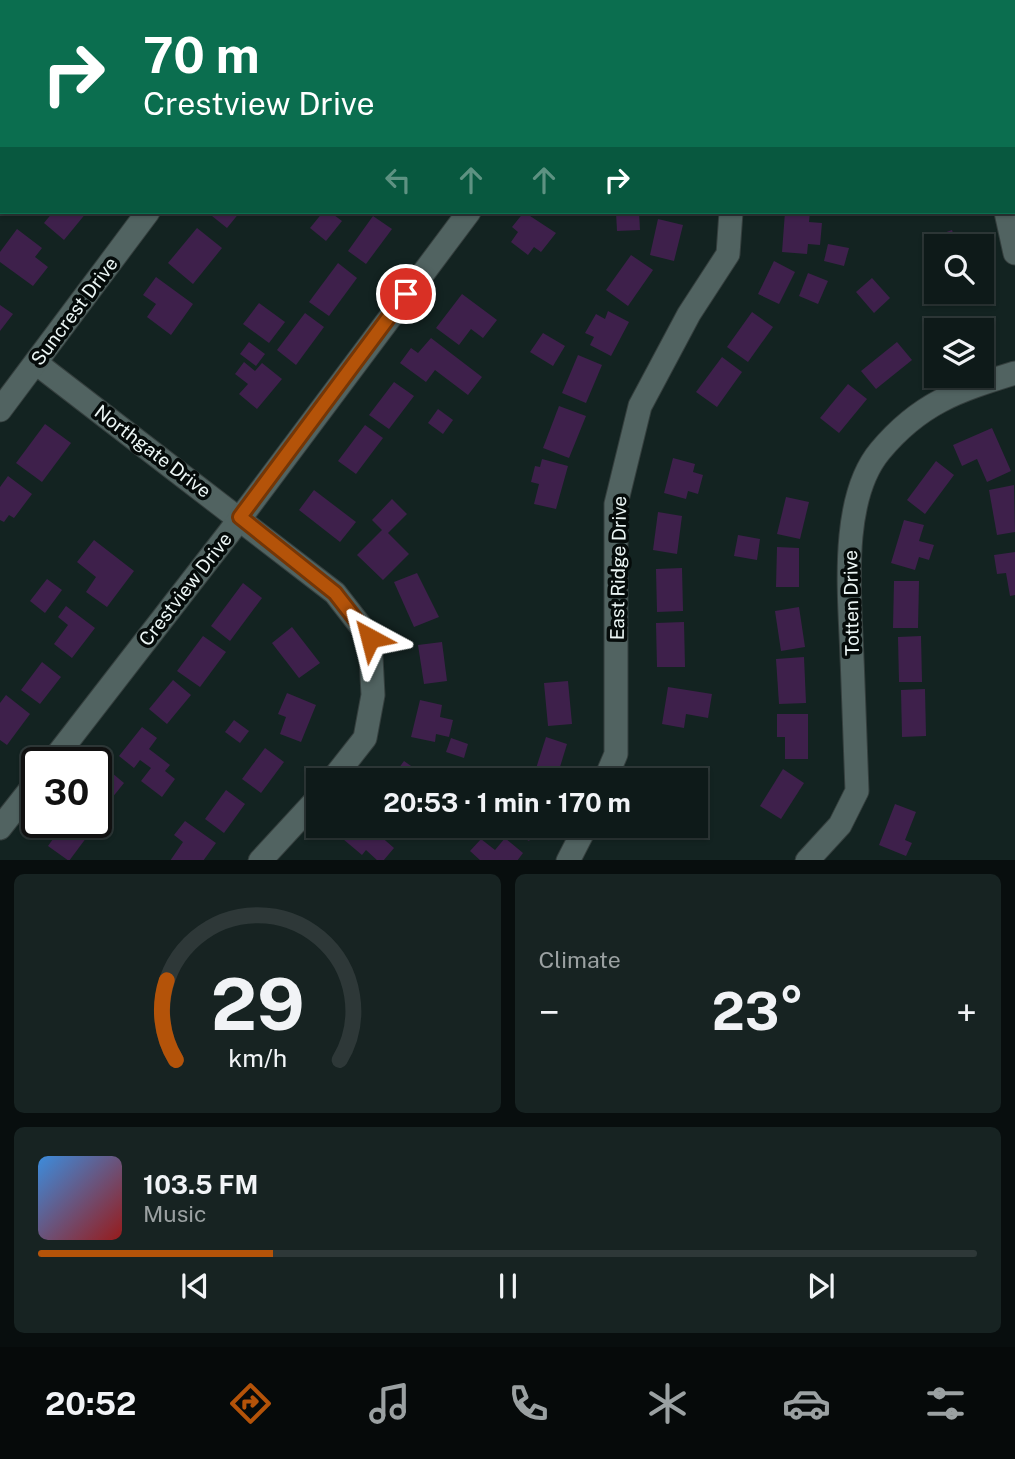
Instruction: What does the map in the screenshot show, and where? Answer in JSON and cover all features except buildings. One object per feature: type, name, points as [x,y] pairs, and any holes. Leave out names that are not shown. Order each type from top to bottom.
[{"type":"street","name":"Suncrest Drive","points":[[0,410],[147,214]]},
{"type":"street","name":"Crestview Drive","points":[[63,747],[467,214]]},
{"type":"street","name":"East Ridge Drive","points":[[610,768],[616,754],[616,504],[640,406],[689,314],[728,254],[731,214]]},
{"type":"street","points":[[1006,214],[1015,253]]},
{"type":"street","name":"Northgate Drive","points":[[36,363],[240,517],[335,593],[370,638],[373,695],[365,738],[341,768]]},
{"type":"street","name":"Totten Drive","points":[[807,860],[840,825],[857,791],[848,551],[858,495],[877,453],[906,423],[951,393],[1015,373]]},
{"type":"street","points":[[0,828],[21,801]]},
{"type":"street","points":[[260,860],[306,811]]},
{"type":"street","points":[[568,860],[580,838]]},
{"type":"route","points":[[370,638],[335,593],[240,517],[406,294]]}]
